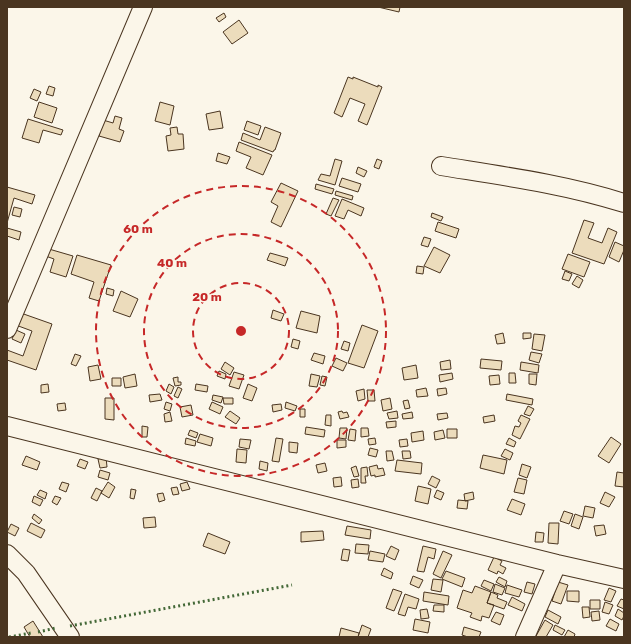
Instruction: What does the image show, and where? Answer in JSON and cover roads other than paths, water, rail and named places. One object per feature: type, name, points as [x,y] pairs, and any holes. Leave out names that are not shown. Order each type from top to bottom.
[{"type":"street","points":[[7,329],[143,7]]},
{"type":"street","points":[[440,166],[529,180],[590,192],[624,203]]},
{"type":"street","points":[[7,426],[557,564],[624,579]]},
{"type":"street","points":[[7,554],[26,573],[70,637]]},
{"type":"street","points":[[525,637],[557,564]]}]
